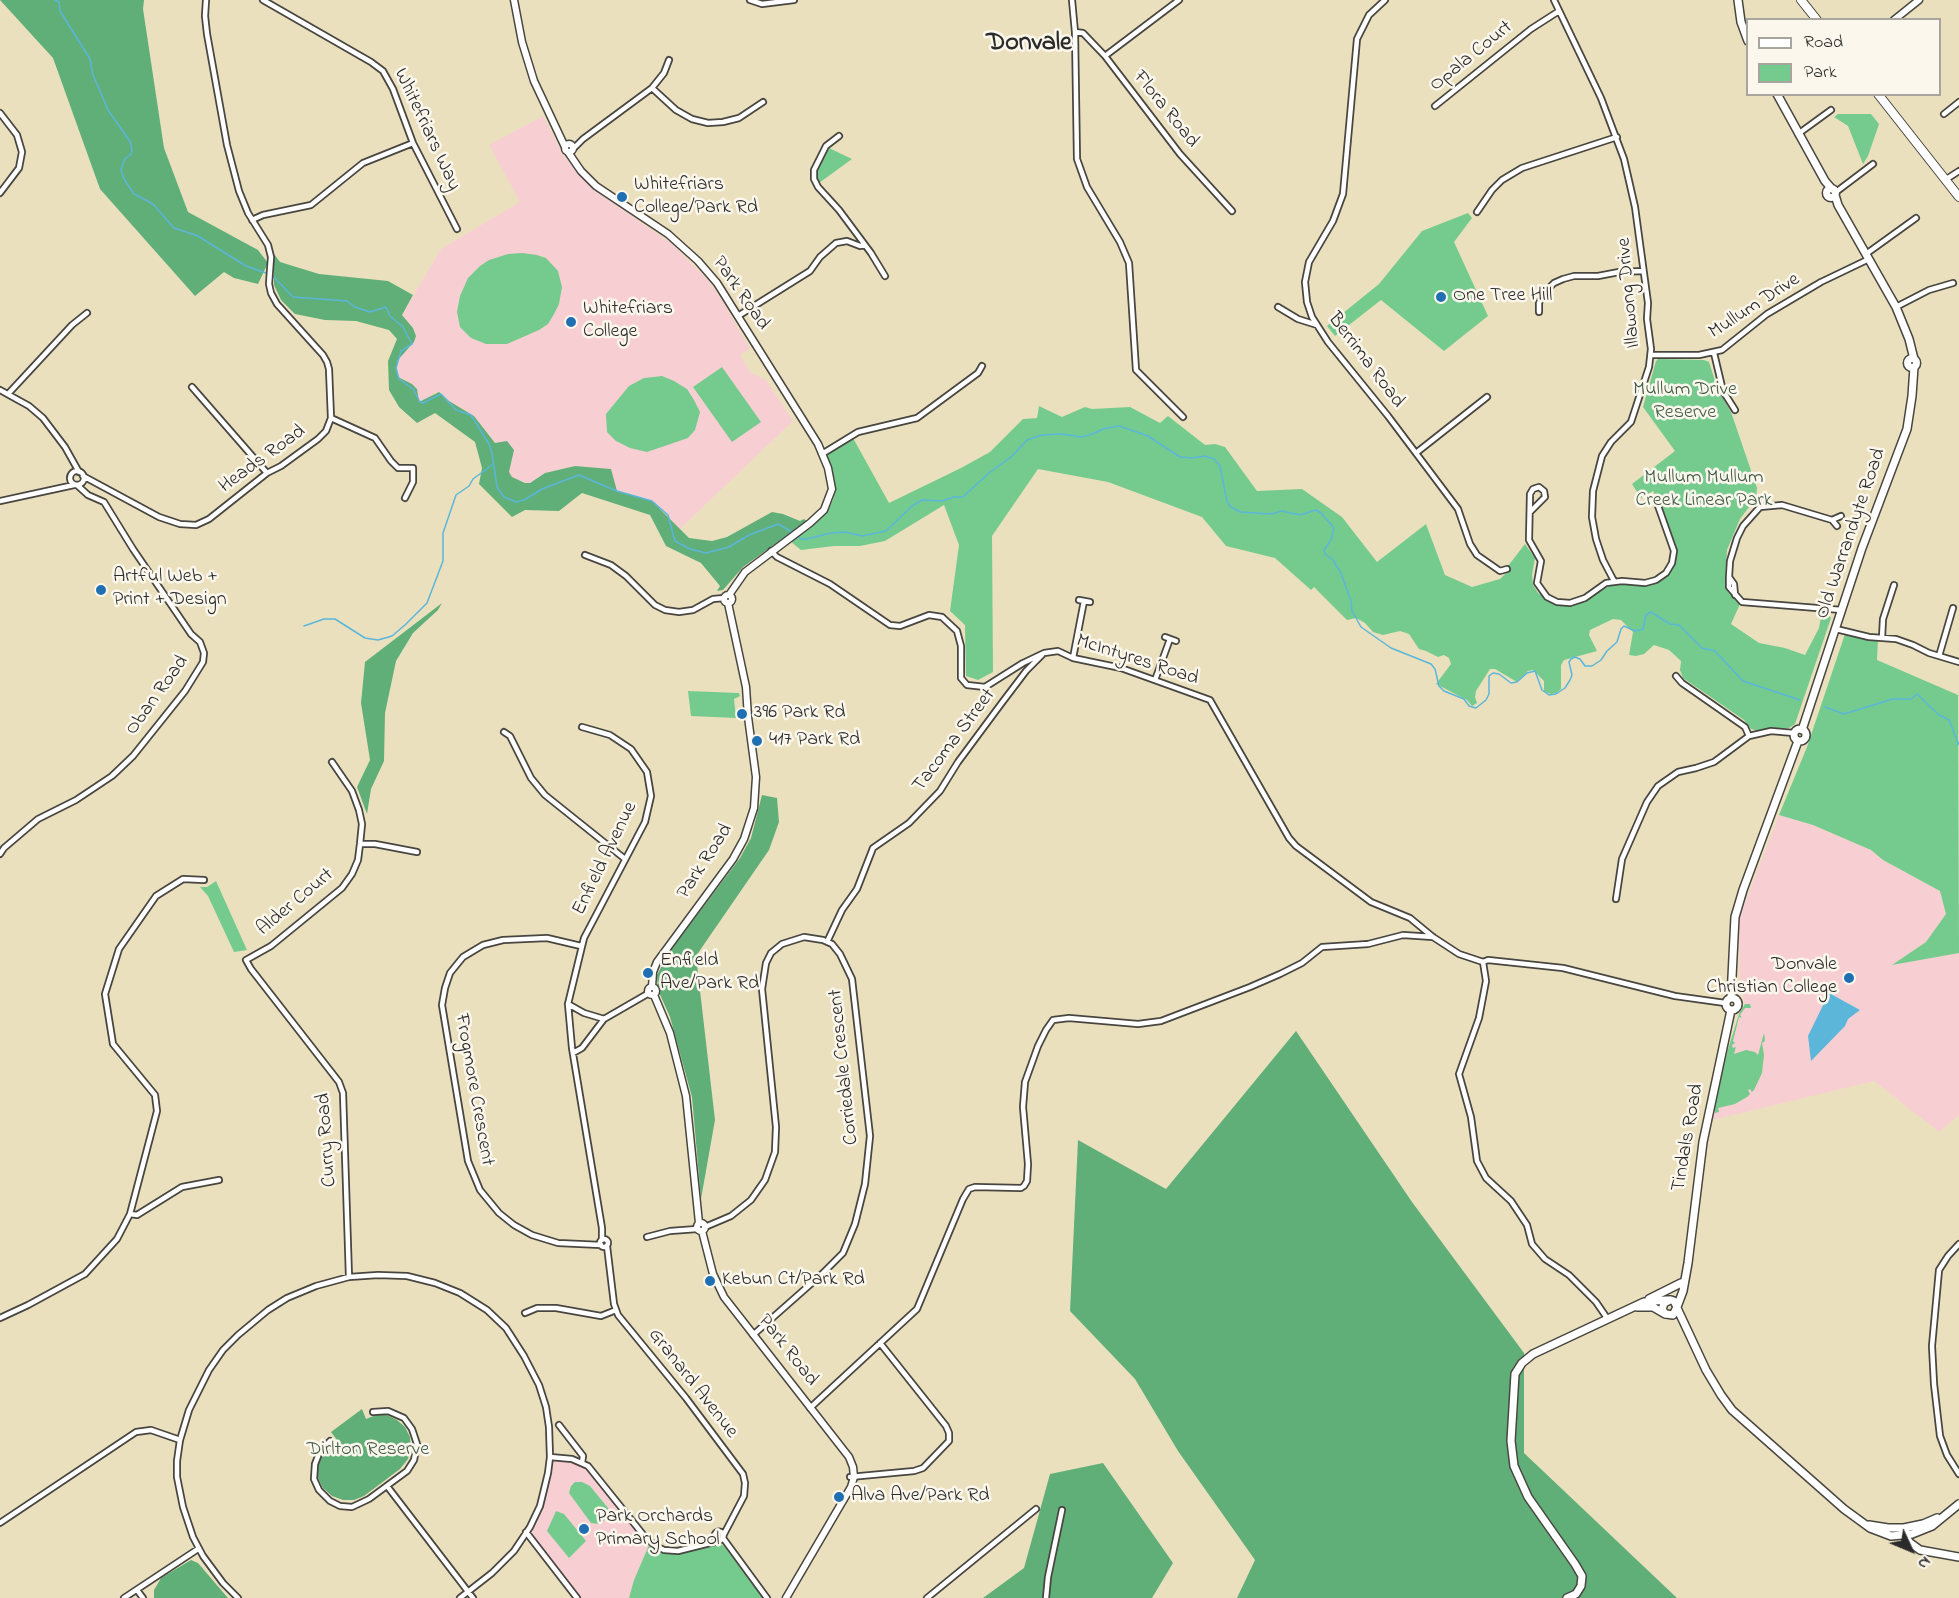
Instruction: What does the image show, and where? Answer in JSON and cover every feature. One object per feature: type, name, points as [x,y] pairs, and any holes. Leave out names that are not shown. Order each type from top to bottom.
[{"type":"main road","points":[[1737,0],[1746,36]]},
{"type":"main road","points":[[1801,0],[1815,18]]},
{"type":"main road","name":"Old Warrandyte Road","points":[[1778,96],[1825,181],[1834,192],[1838,205],[1896,307],[1909,339],[1912,363],[1912,396],[1907,429],[1862,548],[1811,703],[1798,731]]},
{"type":"main road","points":[[1880,96],[1959,197]]},
{"type":"main road","points":[[1728,1000],[1737,1000],[1737,1008],[1731,1010],[1727,1008],[1737,906],[1798,741],[1806,737],[1805,732],[1798,731]]},
{"type":"main road","name":"Tindals Road","points":[[1677,1308],[1683,1294],[1702,1142],[1731,1010]]},
{"type":"main road","name":"Tindals Road","points":[[1670,1300],[1686,1273]]},
{"type":"main road","points":[[1567,1598],[1576,1594],[1581,1587],[1582,1576],[1528,1497],[1514,1466],[1511,1441],[1514,1383],[1517,1370],[1530,1356],[1681,1283]]},
{"type":"main road","points":[[1644,1302],[1670,1300],[1676,1303],[1687,1331],[1713,1382],[1732,1410],[1863,1523],[1907,1532],[1925,1530]]},
{"type":"main road","points":[[1666,1314],[1662,1306],[1670,1300]]},
{"type":"main road","points":[[1631,1308],[1649,1306],[1659,1309],[1687,1331]]},
{"type":"main road","points":[[1666,1314],[1673,1315],[1677,1308]]},
{"type":"main road","points":[[1916,1545],[1918,1536],[1959,1504]]},
{"type":"main road","points":[[1907,1532],[1945,1515]]},
{"type":"main road","points":[[1907,1532],[1909,1542],[1959,1557]]},
{"type":"street","name":"Heads Road","points":[[79,474],[91,478],[159,517],[191,525],[209,519],[267,473],[318,439],[326,430],[331,418],[330,369],[323,355],[277,304],[271,293],[269,284],[271,254],[239,191],[229,152],[205,24],[206,0]]},
{"type":"street","name":"Whitefriars Way","points":[[263,0],[378,66],[393,89],[413,143],[457,229]]},
{"type":"street","name":"Park Road","points":[[514,0],[522,42],[532,74],[545,106],[562,138],[583,167],[630,209],[668,234],[698,261],[717,283],[800,418],[811,441],[822,454],[830,474],[832,489],[824,510],[810,524],[744,572],[727,599],[746,687],[756,777],[754,808],[746,834],[734,859],[657,962],[653,972],[651,992],[670,1033],[686,1096],[701,1228],[713,1274],[720,1290],[753,1335],[851,1462],[852,1477]]},
{"type":"street","points":[[750,0],[762,4],[794,0]]},
{"type":"street","points":[[1072,0],[1075,32],[1077,159],[1087,187],[1130,263],[1134,366],[1138,374],[1183,417]]},
{"type":"street","points":[[1105,56],[1179,0]]},
{"type":"street","name":"Berrima Road","points":[[1385,0],[1369,15],[1354,49],[1349,148],[1343,194],[1333,221],[1312,254],[1305,282],[1307,302],[1317,325],[1458,509],[1473,550],[1481,560],[1500,573],[1507,569]]},
{"type":"street","name":"Illawong Drive","points":[[1554,0],[1617,137],[1635,207],[1648,303],[1647,319],[1651,356],[1647,376],[1631,420],[1602,456],[1593,490],[1592,517],[1596,540],[1614,581]]},
{"type":"street","points":[[1896,18],[1919,0]]},
{"type":"street","name":"Opala Court","points":[[1434,106],[1531,29],[1559,12]]},
{"type":"street","name":"Flora Road","points":[[1075,32],[1083,33],[1105,56],[1180,154],[1232,211]]},
{"type":"street","points":[[570,147],[652,88],[664,73],[669,60]]},
{"type":"street","points":[[652,88],[676,110],[708,123],[739,118],[763,102]]},
{"type":"street","points":[[1944,114],[1959,102]]},
{"type":"street","points":[[1798,134],[1831,110]]},
{"type":"street","points":[[0,113],[17,135],[22,152],[18,168],[0,193]]},
{"type":"street","points":[[839,136],[826,146],[814,170],[814,179],[818,187],[839,210],[885,276]]},
{"type":"street","points":[[1477,212],[1502,180],[1522,168],[1617,137]]},
{"type":"street","points":[[252,220],[262,215],[311,205],[363,164],[413,143]]},
{"type":"street","points":[[1834,192],[1873,164]]},
{"type":"street","points":[[1945,180],[1959,171]]},
{"type":"street","name":"Mullum Drive","points":[[1651,356],[1699,355],[1714,353],[1730,346],[1755,322],[1867,256],[1916,218]]},
{"type":"street","points":[[738,316],[810,272],[825,251],[836,243],[847,241],[865,246]]},
{"type":"street","points":[[1539,312],[1539,303],[1544,293],[1563,279],[1574,276],[1643,271]]},
{"type":"street","points":[[1896,307],[1929,290],[1953,282]]},
{"type":"street","points":[[1278,307],[1298,319],[1317,325]]},
{"type":"street","points":[[0,390],[8,394],[72,325],[87,314]]},
{"type":"street","points":[[1714,353],[1723,391],[1735,410]]},
{"type":"street","points":[[822,454],[858,432],[917,418],[978,373],[982,366]]},
{"type":"street","points":[[192,387],[267,473]]},
{"type":"street","name":"Oban Road","points":[[0,854],[38,819],[76,800],[112,776],[126,763],[179,698],[203,662],[204,653],[200,642],[191,634],[104,502],[85,493],[78,483],[79,474],[65,447],[43,418],[8,394]]},
{"type":"street","points":[[1416,453],[1487,397]]},
{"type":"street","points":[[331,418],[375,438],[398,468],[413,468],[413,482],[405,498]]},
{"type":"street","points":[[78,483],[79,474]]},
{"type":"street","points":[[0,501],[91,478]]},
{"type":"street","points":[[1530,512],[1545,496],[1544,490],[1539,487],[1531,491],[1530,512],[1529,540],[1541,561],[1537,583],[1547,597],[1563,603],[1578,601],[1614,581],[1650,582],[1661,577],[1669,568],[1674,557],[1673,545],[1658,505],[1650,508]]},
{"type":"street","points":[[1837,526],[1832,520],[1782,505],[1760,507],[1743,526],[1737,538],[1730,561],[1729,577],[1734,584],[1738,599],[1749,604],[1779,604],[1842,610]]},
{"type":"street","points":[[1832,520],[1841,516]]},
{"type":"street","name":"McIntyres Road","points":[[771,551],[777,557],[830,584],[890,626],[900,626],[929,615],[942,616],[957,631],[961,646],[960,678],[968,686],[985,687],[1023,663],[1044,653],[1058,651],[1073,658],[1121,668],[1210,700],[1296,846],[1371,902],[1410,918],[1459,954],[1483,962],[1488,960],[1563,968],[1675,996],[1728,1000]]},
{"type":"street","points":[[585,555],[611,565],[632,580],[655,605],[665,610],[679,612],[693,610],[713,599],[727,599]]},
{"type":"street","points":[[1882,638],[1883,619],[1894,585]]},
{"type":"street","points":[[1073,658],[1084,601]]},
{"type":"street","points":[[1939,656],[1953,608]]},
{"type":"street","points":[[1836,629],[1854,635],[1896,639],[1959,662]]},
{"type":"street","points":[[1155,680],[1168,638],[1176,641]]},
{"type":"street","name":"Tacoma Street","points":[[827,942],[842,910],[857,889],[873,849],[909,823],[940,791],[958,762],[1026,672],[1044,653]]},
{"type":"street","points":[[1023,663],[1026,672]]},
{"type":"street","points":[[1676,676],[1682,683],[1745,727],[1749,736]]},
{"type":"street","name":"Enfield Avenue","points":[[582,727],[602,732],[625,744],[636,754],[646,772],[651,788],[651,805],[645,822],[581,946],[567,1004],[603,1243]]},
{"type":"street","points":[[1616,899],[1622,859],[1647,802],[1658,786],[1678,772],[1714,762],[1749,736],[1772,731],[1798,731]]},
{"type":"street","points":[[504,732],[510,736],[531,778],[545,795],[625,859]]},
{"type":"street","name":"Alder Court","points":[[246,960],[271,946],[342,888],[355,867],[362,824],[358,804],[332,762]]},
{"type":"street","points":[[360,844],[375,844],[417,852]]},
{"type":"street","points":[[0,1318],[85,1274],[117,1239],[130,1215],[158,1111],[155,1095],[112,1044],[105,993],[119,949],[156,896],[183,879],[204,880]]},
{"type":"street","points":[[810,1408],[917,1309],[969,1189],[975,1187],[1021,1188],[1027,1181],[1023,1107],[1025,1082],[1038,1046],[1053,1020],[1069,1018],[1138,1024],[1161,1021],[1280,974],[1302,963],[1322,947],[1368,944],[1403,934],[1433,937]]},
{"type":"street","points":[[647,1237],[670,1231],[701,1228],[731,1216],[751,1200],[765,1180],[775,1152],[776,1126],[762,989],[766,963],[771,953],[779,945],[793,939],[807,937],[827,942]]},
{"type":"street","name":"Frogmore Crescent","points":[[581,946],[547,938],[503,940],[476,948],[463,957],[450,973],[442,1005],[468,1161],[480,1190],[506,1219],[532,1235],[558,1243],[603,1243]]},
{"type":"street","name":"Corriedale Crescent","points":[[753,1335],[843,1253],[855,1224],[865,1184],[870,1136],[853,989],[844,959],[827,942]]},
{"type":"street","name":"Curry Road","points":[[246,960],[339,1082],[343,1093],[348,1277]]},
{"type":"street","points":[[1483,962],[1486,981],[1479,1018],[1459,1074],[1471,1117],[1477,1161],[1486,1178],[1511,1201],[1527,1225],[1532,1244],[1545,1259],[1569,1275],[1596,1302],[1607,1318]]},
{"type":"street","points":[[573,1050],[586,1041],[604,1019],[651,992]]},
{"type":"street","points":[[567,1004],[604,1019]]},
{"type":"street","points":[[130,1215],[137,1215],[182,1187],[219,1180]]},
{"type":"street","name":"Granard Avenue","points":[[603,1243],[616,1310],[623,1322],[658,1362],[741,1470],[745,1483],[744,1496],[720,1538]]},
{"type":"street","points":[[1959,1244],[1939,1270],[1932,1346],[1940,1436],[1947,1455],[1959,1474]]},
{"type":"street","points":[[238,1598],[223,1583],[198,1549],[187,1521],[179,1490],[177,1461],[180,1440],[189,1410],[202,1381],[230,1342],[268,1310],[287,1298],[316,1286],[348,1277],[391,1275],[421,1279],[441,1285],[460,1293],[487,1311],[515,1341],[534,1374],[548,1418],[550,1457],[540,1506],[514,1551],[501,1565],[460,1598]]},
{"type":"street","points":[[525,1313],[532,1308],[556,1308],[601,1316],[616,1310]]},
{"type":"street","points":[[785,1596],[851,1487],[852,1477],[914,1471],[923,1468],[949,1441],[946,1426],[880,1343]]},
{"type":"street","points":[[330,1441],[317,1458],[314,1473],[316,1485],[327,1499],[340,1506],[358,1505],[387,1486],[411,1466],[416,1454],[416,1439],[412,1429],[399,1415],[388,1411],[373,1412]]},
{"type":"street","points":[[559,1425],[583,1456],[582,1462]]},
{"type":"street","points":[[0,1523],[136,1432],[151,1430],[180,1440]]},
{"type":"street","points":[[550,1457],[582,1462],[594,1471],[652,1544],[664,1550],[678,1551],[720,1538],[767,1598]]},
{"type":"street","points":[[387,1486],[473,1598]]},
{"type":"street","points":[[927,1598],[1036,1509]]},
{"type":"street","points":[[1046,1598],[1062,1510]]},
{"type":"street","points":[[526,1532],[577,1598]]},
{"type":"street","points":[[124,1598],[198,1549]]},
{"type":"street","points":[[137,1590],[143,1598]]},
{"type":"shaded area","name":"Whitefriars College","points":[[543,116],[564,156],[594,190],[671,243],[707,279],[750,349],[740,355],[751,373],[766,380],[793,421],[680,529],[652,501],[617,491],[589,468],[575,466],[545,473],[530,483],[512,477],[509,472],[514,450],[495,443],[474,416],[449,401],[442,393],[435,392],[429,398],[419,402],[404,380],[397,375],[397,361],[409,348],[413,328],[402,315],[441,249],[520,202],[489,145]]},
{"type":"shaded area","name":"Donvale Christian College","points":[[1779,815],[1813,825],[1871,850],[1883,860],[1940,891],[1946,914],[1926,942],[1894,964],[1959,953],[1959,1115],[1939,1132],[1874,1081],[1712,1120],[1723,1068],[1739,1015],[1745,1007],[1740,991],[1739,918]]},
{"type":"shaded area","name":"Park Orchards Primary School","points":[[559,1460],[580,1464],[590,1471],[649,1545],[629,1598],[580,1598],[531,1534],[543,1505],[552,1463]]},
{"type":"green space","points":[[0,0],[144,0],[143,9],[164,148],[188,212],[258,250],[268,263],[258,284],[234,278],[224,272],[195,296],[100,189],[53,58]]},
{"type":"green space","points":[[1838,114],[1871,114],[1879,124],[1863,164],[1848,126],[1834,117]]},
{"type":"green space","points":[[829,148],[852,159],[819,183],[817,171]]},
{"type":"green space","points":[[1468,213],[1472,218],[1454,242],[1488,316],[1444,351],[1381,300],[1335,336],[1327,326],[1379,284],[1422,231]]},
{"type":"green space","points":[[522,253],[546,258],[558,271],[562,287],[559,304],[548,324],[507,344],[486,344],[471,338],[460,327],[457,312],[460,296],[468,278],[489,260],[508,254]]},
{"type":"green space","points":[[274,254],[280,262],[319,274],[388,281],[413,295],[402,315],[413,328],[416,336],[414,342],[397,361],[397,375],[417,389],[419,402],[439,392],[474,416],[495,443],[507,441],[514,450],[509,472],[512,477],[530,483],[545,473],[575,466],[611,469],[617,491],[652,501],[689,538],[712,541],[727,537],[772,512],[807,521],[743,567],[723,590],[717,591],[720,586],[701,563],[666,546],[650,515],[582,493],[559,511],[525,510],[512,517],[479,484],[482,468],[475,442],[435,413],[417,423],[399,407],[389,390],[388,361],[397,339],[389,330],[356,321],[325,320],[295,314],[281,300],[274,285]]},
{"type":"green space","name":"Mullum Mullum Creek Linear Park","points":[[1658,359],[1709,362],[1718,390],[1731,412],[1757,488],[1756,498],[1740,519],[1727,550],[1725,580],[1729,592],[1740,604],[1731,624],[1759,643],[1805,655],[1819,628],[1822,611],[1831,618],[1795,724],[1789,728],[1759,731],[1751,729],[1744,720],[1683,678],[1680,670],[1681,661],[1669,650],[1654,645],[1644,654],[1629,655],[1633,632],[1621,620],[1613,619],[1590,630],[1589,635],[1597,651],[1564,660],[1561,665],[1561,689],[1557,693],[1544,692],[1544,681],[1533,670],[1528,671],[1517,682],[1495,669],[1490,669],[1476,691],[1477,703],[1472,706],[1467,700],[1436,684],[1451,664],[1449,658],[1444,655],[1438,657],[1419,649],[1409,634],[1400,631],[1383,635],[1373,632],[1365,623],[1356,618],[1347,620],[1314,587],[1311,590],[1275,558],[1226,546],[1202,517],[1108,482],[1038,469],[992,536],[993,672],[978,680],[966,676],[965,625],[950,611],[959,545],[944,505],[885,541],[860,546],[801,550],[790,541],[812,526],[828,510],[835,488],[828,454],[853,438],[889,503],[990,452],[1023,419],[1037,418],[1039,406],[1062,417],[1085,407],[1092,409],[1130,407],[1160,423],[1168,416],[1205,445],[1215,444],[1225,447],[1257,491],[1302,489],[1342,517],[1377,562],[1426,524],[1445,575],[1472,587],[1500,579],[1509,570],[1508,566],[1525,544],[1535,558],[1532,575],[1533,585],[1538,593],[1551,602],[1564,606],[1578,604],[1613,584],[1653,583],[1669,573],[1674,565],[1677,549],[1661,505],[1653,491],[1641,498],[1632,484],[1675,451],[1643,407]]},
{"type":"green space","points":[[722,367],[761,422],[732,442],[693,387]]},
{"type":"green space","points":[[662,376],[687,389],[694,400],[700,412],[695,430],[688,438],[647,452],[630,448],[616,441],[607,432],[606,414],[629,386],[644,378]]},
{"type":"green space","points":[[442,603],[438,610],[413,633],[396,661],[385,713],[384,761],[371,789],[367,814],[357,787],[370,760],[361,703],[365,662]]},
{"type":"green space","points":[[1845,634],[1878,639],[1877,660],[1958,695],[1959,953],[1892,965],[1926,942],[1946,914],[1940,891],[1883,860],[1871,850],[1813,825],[1779,815],[1807,747]]},
{"type":"green space","points":[[688,691],[739,693],[740,696],[734,699],[736,718],[691,716]]},
{"type":"green space","points":[[762,795],[777,798],[779,822],[769,850],[696,956],[715,1120],[701,1199],[692,1097],[670,1017],[658,990],[657,975],[670,951],[740,858],[751,838]]},
{"type":"green space","points":[[216,881],[247,950],[234,952],[208,896],[200,887],[207,887]]},
{"type":"green space","points":[[1745,1004],[1750,1004],[1751,1008],[1745,1008],[1740,1015],[1742,1018],[1739,1017],[1733,1041],[1735,1043],[1732,1045],[1733,1048],[1736,1047],[1734,1054],[1746,1050],[1758,1055],[1764,1033],[1762,1073],[1754,1090],[1752,1092],[1748,1090],[1750,1094],[1747,1097],[1735,1104],[1718,1108],[1719,1112],[1715,1113],[1715,1103],[1725,1059],[1739,1014]]},
{"type":"green space","points":[[1296,1031],[1412,1202],[1524,1353],[1524,1453],[1677,1598],[1237,1598],[1255,1560],[1178,1451],[1135,1379],[1070,1311],[1078,1140],[1166,1189]]},
{"type":"green space","name":"Dirlton Reserve","points":[[362,1409],[366,1419],[376,1415],[387,1415],[397,1420],[405,1427],[410,1437],[411,1448],[408,1459],[400,1469],[364,1496],[354,1500],[343,1500],[332,1496],[323,1488],[318,1478],[318,1467],[321,1457],[337,1440],[331,1432]]},
{"type":"green space","points":[[1103,1463],[1173,1563],[1152,1598],[983,1598],[1024,1568],[1050,1474]]},
{"type":"green space","points":[[575,1482],[582,1482],[590,1486],[608,1508],[609,1517],[599,1524],[591,1523],[569,1493]]},
{"type":"green space","points":[[556,1511],[564,1514],[586,1541],[569,1558],[547,1531]]},
{"type":"green space","points":[[718,1542],[724,1546],[763,1598],[629,1598],[649,1545],[661,1551],[681,1553]]},
{"type":"green space","points":[[191,1560],[198,1563],[228,1598],[154,1598],[154,1590],[161,1578]]},
{"type":"water","points":[[1829,993],[1860,1010],[1848,1019],[1845,1026],[1811,1061],[1808,1036]]},
{"type":"waterway","points":[[55,0],[59,2],[60,11],[90,59],[93,75],[108,110],[131,143],[132,153],[124,160],[121,170],[134,194],[153,204],[174,228],[198,236],[246,266],[272,275],[293,297],[347,301],[355,307],[370,312],[386,307],[390,316],[403,327],[412,344],[401,351],[396,368],[399,379],[413,389],[420,402],[423,403],[441,394],[456,410],[471,415],[489,444],[497,487],[504,497],[516,502],[524,500],[542,489],[579,475],[617,491],[652,501],[668,515],[675,541],[690,549],[706,553],[729,547],[749,535],[778,524],[794,533]]},
{"type":"waterway","points":[[798,536],[801,539],[807,539],[845,532],[862,536],[886,531],[912,506],[922,500],[942,501],[963,497],[1011,457],[1027,440],[1042,435],[1062,434],[1082,437],[1119,426],[1148,436],[1180,457],[1204,456],[1214,459],[1220,466],[1227,502],[1240,512],[1271,514],[1282,511],[1300,515],[1316,510],[1321,513],[1334,528],[1331,540],[1324,550],[1325,554],[1333,560],[1341,573],[1351,601],[1352,611],[1361,627],[1391,648],[1431,664],[1435,669],[1439,686],[1444,691],[1464,699],[1469,706],[1476,708],[1486,700],[1489,694],[1489,676],[1493,673],[1499,674],[1511,683],[1535,671],[1542,690],[1549,695],[1556,694],[1565,688],[1570,680],[1572,675],[1569,662],[1571,659],[1575,657],[1580,659],[1585,666],[1592,666],[1601,660],[1617,642],[1624,626],[1635,631],[1643,629],[1646,615],[1651,612],[1670,624],[1679,625],[1702,648],[1715,651],[1743,681],[1800,700]]},
{"type":"waterway","points":[[304,626],[324,619],[335,619],[365,638],[378,640],[392,636],[405,625],[427,603],[443,561],[443,533],[456,495],[492,465]]},
{"type":"waterway","points":[[1825,707],[1844,714],[1893,699],[1911,699],[1917,694],[1939,715],[1949,720],[1959,745]]},
{"type":"place","name":"Whitefriars College/Park Rd","points":[[622,197]]},
{"type":"place","name":"One Tree Hill","points":[[1441,297]]},
{"type":"place","name":"Whitefriars College","points":[[571,322]]},
{"type":"place","name":"Artful Web + Print + Design","points":[[101,590]]},
{"type":"place","name":"396 Park Rd","points":[[742,714]]},
{"type":"place","name":"417 Park Rd","points":[[757,741]]},
{"type":"place","name":"Enfield Ave/Park Rd","points":[[648,973]]},
{"type":"place","name":"Donvale Christian College","points":[[1849,978]]},
{"type":"place","name":"Kebun Ct/Park Rd","points":[[710,1281]]},
{"type":"place","name":"Alva Ave/Park Rd","points":[[839,1497]]},
{"type":"place","name":"Park Orchards Primary School","points":[[584,1529]]},
{"type":"district","name":"Donvale","points":[[1029,45]]},
{"type":"park label","name":"Mullum Drive Reserve","points":[[1685,402]]}]
